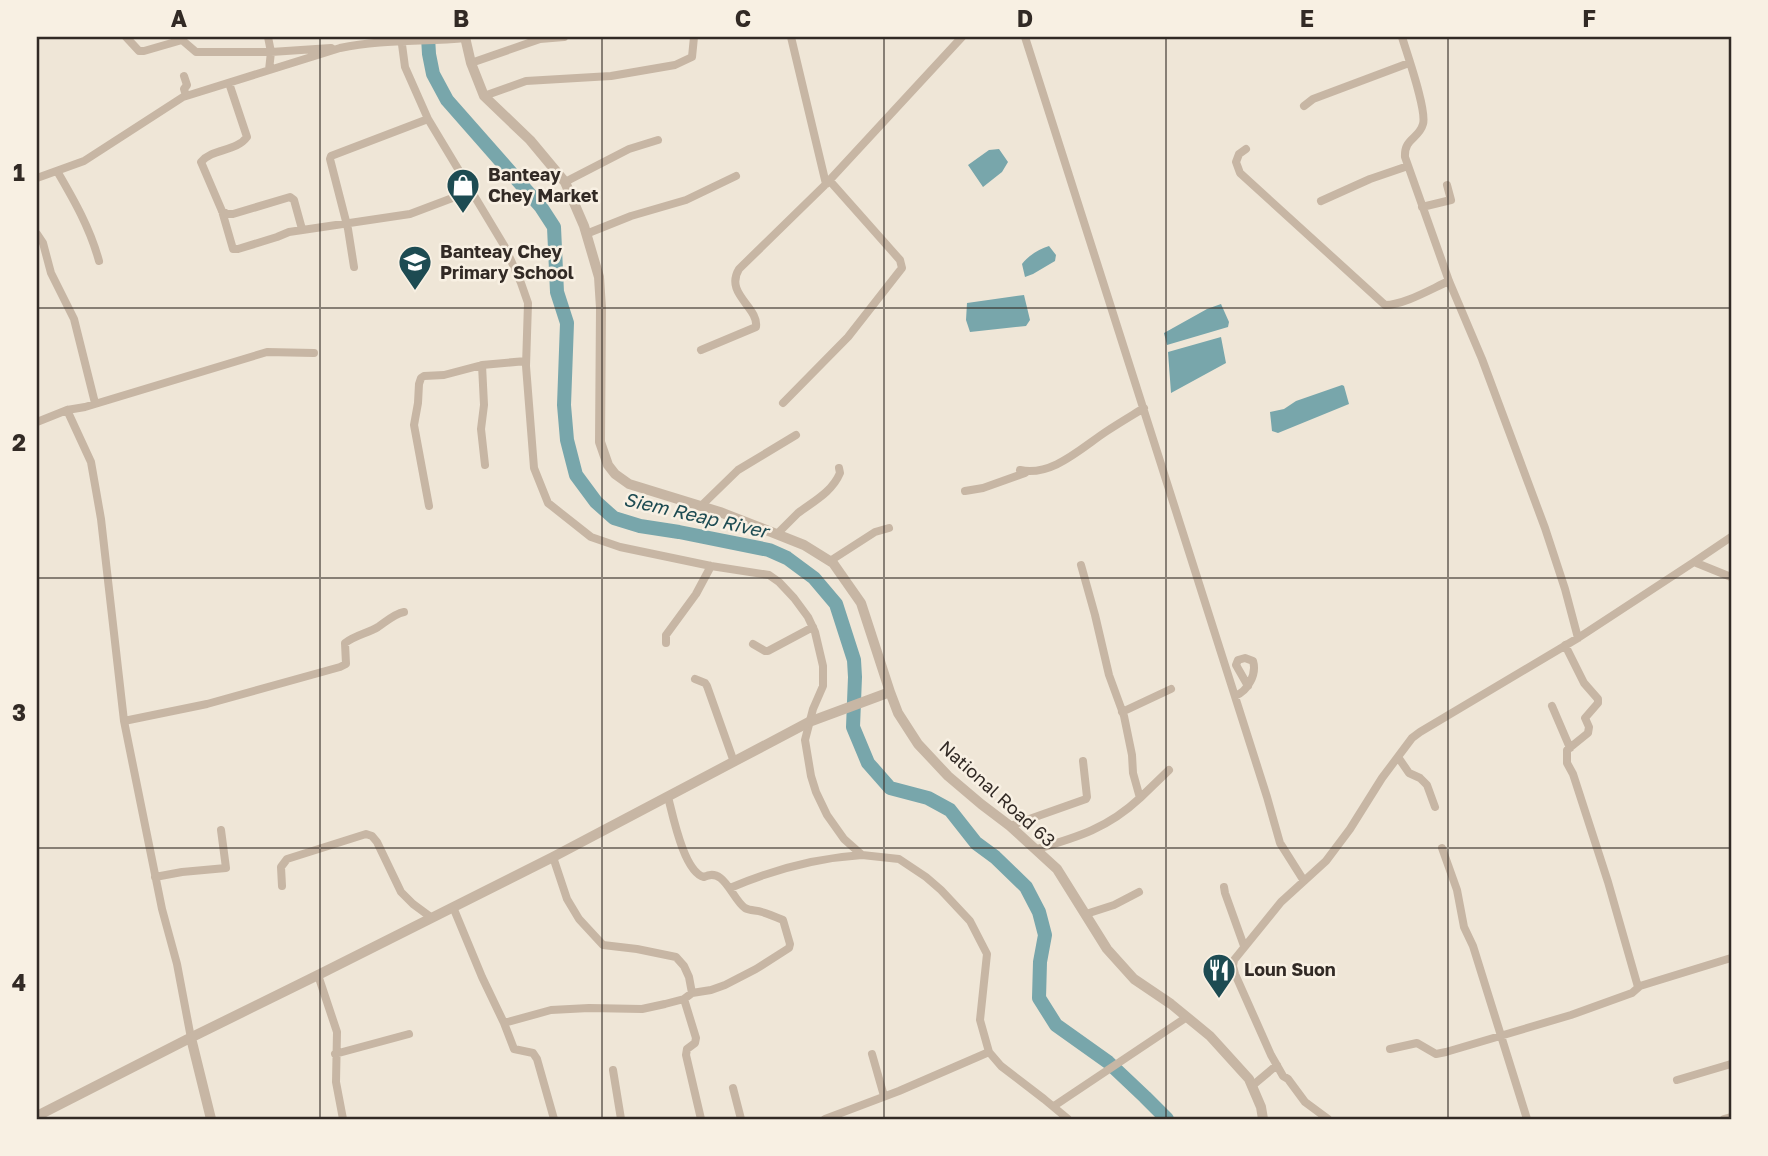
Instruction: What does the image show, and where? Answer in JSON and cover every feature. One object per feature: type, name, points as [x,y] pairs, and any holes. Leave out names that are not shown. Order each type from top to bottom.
[{"type":"street","points":[[126,37],[139,51],[182,40],[196,52],[341,48]]},
{"type":"street","points":[[268,37],[271,52],[269,70]]},
{"type":"street","points":[[37,178],[84,161],[186,96],[362,43],[466,37]]},
{"type":"street","name":"National Road 63","points":[[466,37],[471,63],[484,96],[530,140],[565,182],[586,234],[599,277],[600,442],[605,460],[615,474],[629,484],[701,506],[777,534],[804,545],[830,561],[843,575],[861,603],[898,713],[918,744],[948,776],[1010,825],[1057,869],[1107,949],[1134,979],[1210,1036],[1244,1073],[1261,1107],[1263,1119]]},
{"type":"street","points":[[471,63],[540,39],[564,37]]},
{"type":"street","points":[[484,96],[526,81],[606,77],[675,65],[692,57],[694,37]]},
{"type":"street","points":[[783,403],[848,337],[902,268],[900,260],[827,182],[791,37]]},
{"type":"street","points":[[701,350],[756,327],[756,320],[737,290],[735,276],[739,269],[827,182],[962,37]]},
{"type":"street","points":[[1025,37],[1280,843],[1304,881]]},
{"type":"street","points":[[1402,37],[1424,121],[1404,149],[1405,157],[1449,281],[1482,359],[1545,528],[1578,638]]},
{"type":"street","points":[[401,39],[405,67],[428,119],[505,247],[528,303],[526,361],[534,468],[548,503],[591,537],[620,547],[769,575],[788,590],[808,617],[823,666],[823,687],[813,709],[813,720],[805,740],[811,776],[827,815],[844,838],[862,855]]},
{"type":"street","points":[[1304,106],[1313,99],[1409,63]]},
{"type":"street","points":[[184,76],[186,96]]},
{"type":"street","points":[[229,83],[247,134],[246,139],[240,145],[205,157],[201,162],[222,211],[233,249],[302,229],[410,214],[471,191]]},
{"type":"street","points":[[354,267],[331,156],[428,119]]},
{"type":"street","points":[[565,182],[629,149],[658,140]]},
{"type":"street","points":[[1246,149],[1239,154],[1236,162],[1240,173],[1385,305],[1390,306],[1409,299],[1449,281]]},
{"type":"street","points":[[1321,201],[1408,166]]},
{"type":"street","points":[[57,171],[85,221],[99,261]]},
{"type":"street","points":[[586,234],[631,216],[686,200],[736,176]]},
{"type":"street","points":[[1422,207],[1451,200],[1447,185]]},
{"type":"street","points":[[222,211],[233,214],[290,197],[302,229]]},
{"type":"street","points":[[37,234],[43,243],[51,273],[74,319],[95,403]]},
{"type":"street","points":[[37,422],[267,352],[314,353]]},
{"type":"street","points":[[429,506],[414,425],[421,378],[482,365],[526,361]]},
{"type":"street","points":[[482,365],[484,405],[481,429],[485,465]]},
{"type":"street","points":[[965,491],[983,488],[1024,471],[1038,471],[1059,463],[1144,408]]},
{"type":"street","points":[[71,411],[91,462],[101,519],[124,721],[155,877],[177,964],[188,1039],[212,1119]]},
{"type":"street","points":[[701,506],[738,470],[796,435]]},
{"type":"street","points":[[777,534],[797,514],[832,487],[840,473],[839,468]]},
{"type":"street","points":[[830,561],[865,537],[889,528]]},
{"type":"street","points":[[1328,1119],[1305,1102],[1277,1065],[1235,974],[1234,960],[1280,902],[1326,861],[1412,738],[1578,638],[1731,537]]},
{"type":"street","points":[[1694,562],[1731,577]]},
{"type":"street","points":[[1081,565],[1109,675],[1122,712],[1139,798]]},
{"type":"street","points":[[666,643],[666,635],[696,594],[711,566]]},
{"type":"street","points":[[124,721],[207,704],[344,666],[345,643],[348,640],[379,627],[391,617],[404,612]]},
{"type":"street","points":[[753,644],[768,651],[813,628]]},
{"type":"street","points":[[1565,645],[1586,687],[1598,699],[1598,703],[1585,718],[1588,733],[1570,748],[1566,754],[1567,763],[1608,881],[1638,987]]},
{"type":"street","points":[[695,679],[707,686],[734,762]]},
{"type":"street","points":[[1235,696],[1248,686]]},
{"type":"street","points":[[1122,712],[1171,689]]},
{"type":"street","points":[[37,1116],[553,857],[813,720],[890,692]]},
{"type":"street","points":[[1552,706],[1570,748]]},
{"type":"street","points":[[1398,757],[1409,773],[1427,785],[1435,807]]},
{"type":"street","points":[[1010,825],[1086,800],[1083,761]]},
{"type":"street","points":[[1037,849],[1104,825],[1117,817],[1168,770]]},
{"type":"street","points":[[504,1023],[551,1010],[642,1009],[684,999],[692,993],[711,990],[756,969],[785,951],[790,944],[783,920],[742,906],[716,874],[711,873],[704,877],[692,867],[668,797]]},
{"type":"street","points":[[155,877],[226,868],[221,831]]},
{"type":"street","points":[[282,886],[281,867],[288,859],[366,834],[377,842],[401,892],[432,918]]},
{"type":"street","points":[[1442,848],[1457,890],[1464,927],[1474,946],[1527,1119]]},
{"type":"street","points":[[730,888],[785,868],[831,858],[862,855],[899,859],[926,877],[970,921],[987,954],[980,1020],[989,1052],[1000,1066],[1068,1119]]},
{"type":"street","points":[[553,857],[567,899],[579,919],[603,944],[676,957],[684,965],[692,993]]},
{"type":"street","points":[[1224,887],[1244,946]]},
{"type":"street","points":[[1086,915],[1139,892]]},
{"type":"street","points":[[453,908],[513,1049],[533,1053],[537,1059],[554,1119]]},
{"type":"street","points":[[1390,1049],[1417,1043],[1436,1054],[1500,1037],[1571,1015],[1633,992],[1638,987],[1731,958]]},
{"type":"street","points":[[318,975],[337,1032],[336,1082],[343,1119]]},
{"type":"street","points":[[684,999],[696,1038],[695,1043],[687,1049],[686,1055],[701,1119]]},
{"type":"street","points":[[1054,1106],[1187,1017]]},
{"type":"street","points":[[335,1054],[409,1034]]},
{"type":"street","points":[[825,1119],[989,1052]]},
{"type":"street","points":[[872,1054],[884,1096]]},
{"type":"street","points":[[1677,1080],[1731,1064]]},
{"type":"street","points":[[1252,1086],[1277,1065]]},
{"type":"street","points":[[612,1070],[621,1119]]},
{"type":"street","points":[[733,1088],[741,1119]]},
{"type":"street","points":[[1724,1119],[1731,1117]]},
{"type":"water","points":[[999,149],[1008,162],[1002,172],[983,187],[968,165],[989,150]]},
{"type":"water","points":[[1049,246],[1056,255],[1055,261],[1025,277],[1022,264],[1034,253]]},
{"type":"water","points":[[1024,295],[1030,320],[1026,326],[970,332],[966,320],[967,303]]},
{"type":"water","points":[[1221,304],[1229,322],[1228,327],[1167,345],[1164,333]]},
{"type":"water","points":[[1221,337],[1226,363],[1171,393],[1168,352]]},
{"type":"water","points":[[1342,385],[1349,404],[1278,433],[1272,431],[1270,412],[1284,409],[1296,401]]},
{"type":"waterway","name":"Siem Reap River","points":[[428,37],[433,74],[447,100],[541,207],[554,227],[557,292],[567,323],[564,405],[567,440],[576,475],[596,502],[614,518],[640,526],[769,550],[787,558],[814,578],[836,604],[854,660],[853,727],[868,763],[890,788],[928,798],[950,810],[976,843],[1026,887],[1039,912],[1045,935],[1040,962],[1039,998],[1056,1025],[1108,1062],[1167,1119]]},
{"type":"place","name":"Banteay Chey Market","points":[[463,215]]},
{"type":"place","name":"Banteay Chey Primary School","points":[[415,292]]},
{"type":"place","name":"Loun Suon","points":[[1219,1000]]}]
